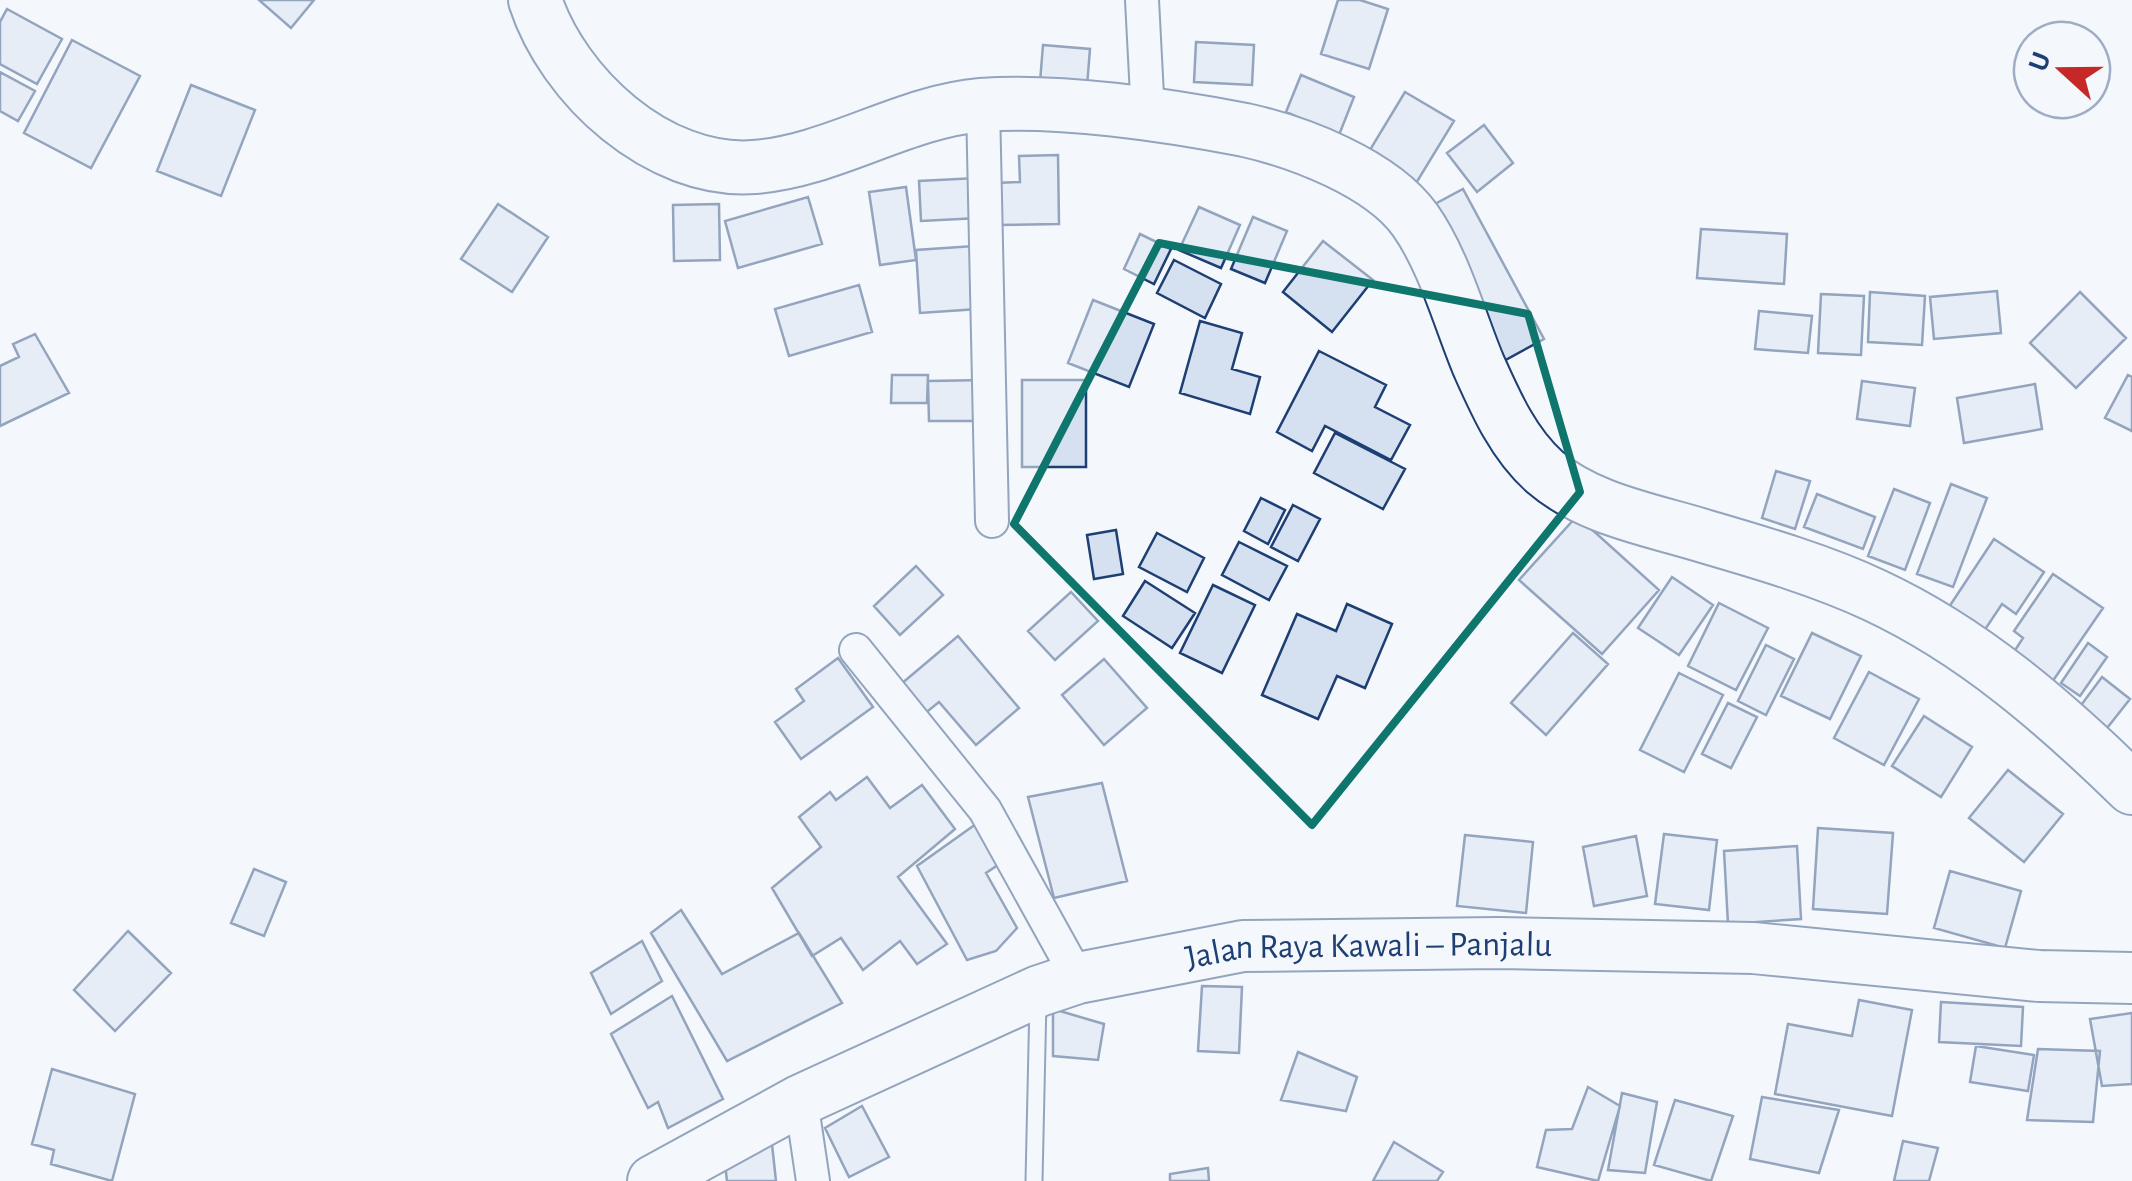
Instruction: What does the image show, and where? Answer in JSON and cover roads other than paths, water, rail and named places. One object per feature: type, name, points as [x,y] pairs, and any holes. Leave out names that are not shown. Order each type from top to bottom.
[{"type":"highway","points":[[535,0],[550,43],[617,120],[679,150],[721,163],[754,167],[828,150],[925,114],[984,105],[1148,115],[1289,140],[1344,165],[1414,218],[1493,399],[1518,442],[1544,471],[1574,493],[1874,595],[2022,687],[2132,788]]},
{"type":"main road","name":"Jalan Raya Kawali – Panjalu","points":[[652,1181],[801,1100],[1058,985],[1244,946],[1498,943],[1753,948],[2040,976],[2132,978]]},
{"type":"street","points":[[1142,0],[1148,115]]},
{"type":"street","points":[[984,105],[992,521]]},
{"type":"street","points":[[856,650],[985,810],[1058,985]]},
{"type":"street","points":[[801,1100],[812,1181]]},
{"type":"lane","points":[[1034,1181],[1058,985]]}]
